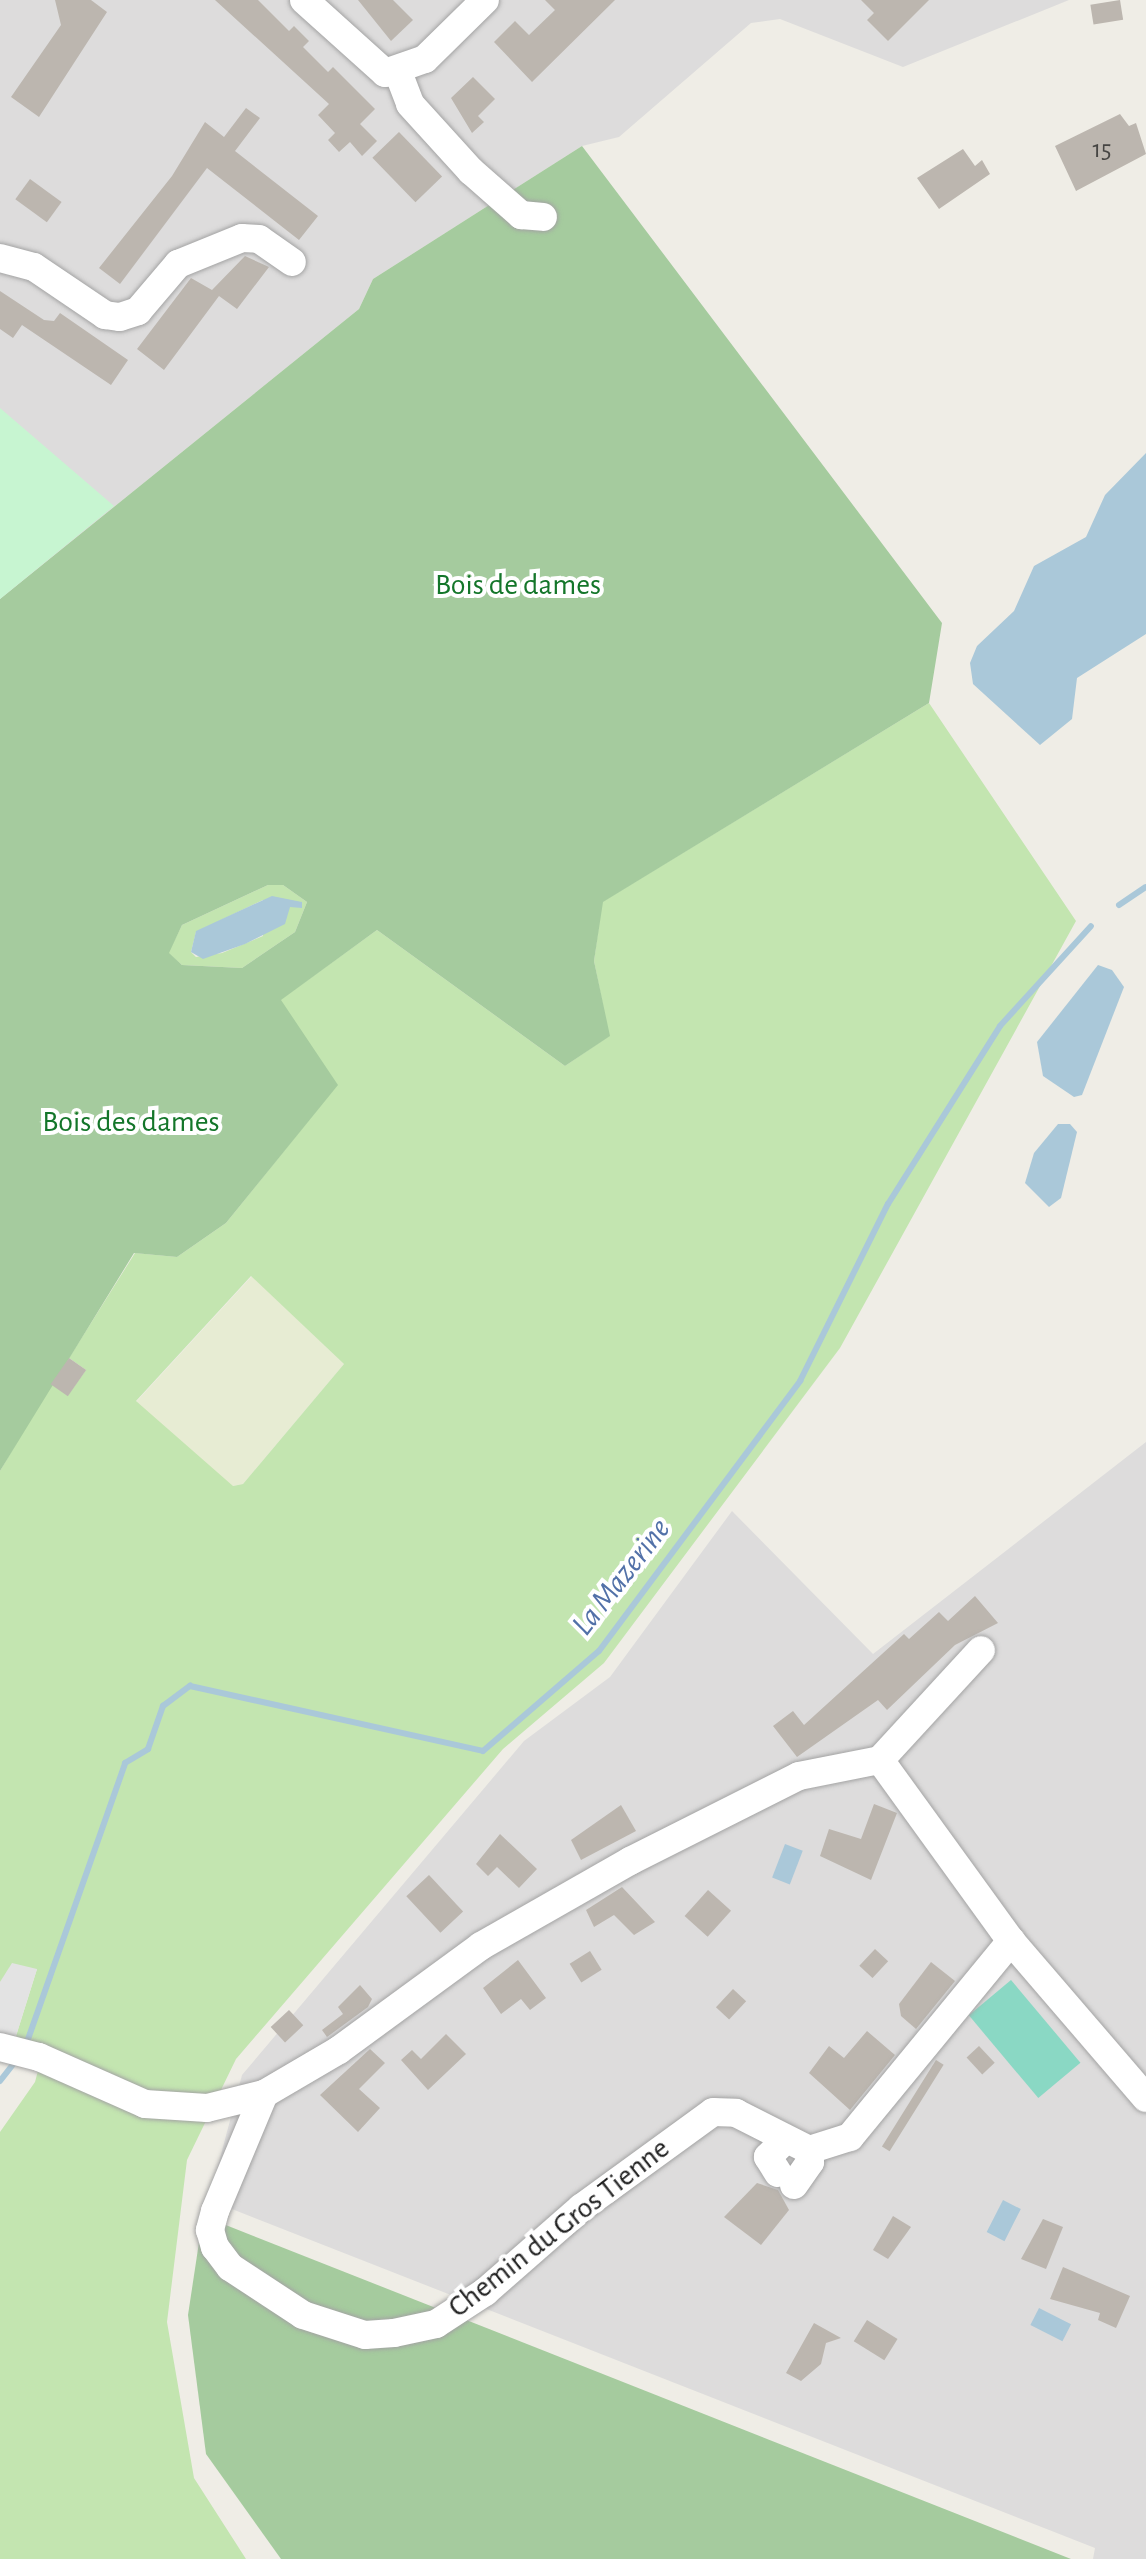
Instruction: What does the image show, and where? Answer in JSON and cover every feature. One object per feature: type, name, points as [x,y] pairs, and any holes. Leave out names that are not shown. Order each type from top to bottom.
[{"type":"street","points":[[304,0],[370,66],[398,72],[425,60],[486,0]]},
{"type":"street","points":[[398,72],[410,104],[472,171],[521,216],[543,217]]},
{"type":"street","points":[[0,258],[34,267],[105,315],[120,317],[138,311],[178,264],[242,238],[259,239],[292,262]]},
{"type":"street","points":[[0,2047],[158,2106],[206,2108],[264,2094],[339,2050],[481,1946],[630,1861],[799,1776],[880,1760],[981,1650]]},
{"type":"street","points":[[880,1760],[1011,1941],[1146,2098]]},
{"type":"street","points":[[796,2146],[850,2137],[1011,1941]]},
{"type":"street","name":"Chemin du Gros Tienne","points":[[264,2094],[215,2210],[210,2230],[215,2248],[230,2268],[303,2315],[365,2335],[436,2324],[452,2314],[714,2112],[736,2113],[796,2146]]},
{"type":"street","points":[[786,2179],[810,2162],[796,2146]]},
{"type":"shaded area","points":[[0,0],[1069,0],[903,67],[780,19],[751,23],[619,137],[582,146],[373,279],[359,309],[0,599]]},
{"type":"shaded area","points":[[1146,1442],[1146,2559],[1093,2559],[1095,2548],[209,2200],[242,2075],[524,1741],[610,1677],[732,1511],[873,1654]]},
{"type":"shaded area","points":[[12,1963],[37,1969],[16,2036],[0,2039],[0,1982]]},
{"type":"green space","name":"Bois de dames","points":[[582,146],[942,623],[929,703],[603,902],[594,961],[610,1036],[565,1066],[377,930],[281,1000],[338,1085],[226,1223],[177,1257],[134,1253],[0,1471],[0,599],[359,309],[373,279]],"holes":[[[268,885],[283,885],[307,902],[295,932],[242,968],[182,965],[169,953],[182,925]]]},
{"type":"green space","points":[[0,408],[114,506],[0,599]]},
{"type":"green space","points":[[929,703],[1076,921],[840,1348],[604,1663],[503,1749],[236,2059],[187,2160],[167,2322],[194,2478],[246,2559],[0,2559],[0,2132],[35,2082],[43,2052],[16,2036],[37,1969],[0,1982],[0,1471],[51,1384],[68,1395],[86,1370],[69,1358],[135,1253],[177,1257],[226,1223],[337,1085],[280,1000],[377,930],[565,1066],[609,1036],[594,961],[602,902]],"holes":[[[251,1276],[344,1364],[243,1484],[233,1486],[136,1401]]]},
{"type":"green space","points":[[268,885],[283,885],[307,902],[295,932],[242,968],[182,965],[168,953],[182,925]],"holes":[[[263,900],[263,936],[222,953],[196,957],[191,952],[196,932]]]},
{"type":"green space","points":[[252,1276],[344,1364],[243,1484],[232,1486],[136,1402]]},
{"type":"green space","points":[[1011,1980],[1080,2063],[1038,2098],[969,2015]]},
{"type":"green space","points":[[203,2216],[1071,2559],[281,2559],[206,2454],[188,2315]]},
{"type":"water","points":[[1146,453],[1146,634],[1077,678],[1072,719],[1040,745],[973,684],[970,663],[977,646],[1014,611],[1034,566],[1086,537],[1105,495]]},
{"type":"water","points":[[272,896],[302,902],[302,908],[290,907],[285,924],[245,944],[203,959],[191,952],[196,931]]},
{"type":"water","points":[[1098,965],[1112,970],[1124,987],[1082,1095],[1074,1097],[1043,1076],[1037,1042]]},
{"type":"water","points":[[1058,1124],[1070,1124],[1077,1132],[1061,1198],[1049,1207],[1025,1183],[1034,1153]]},
{"type":"water","points":[[785,1844],[803,1851],[790,1884],[772,1878]]},
{"type":"water","points":[[1003,2200],[1021,2209],[1004,2241],[987,2232]]},
{"type":"water","points":[[1039,2308],[1071,2324],[1062,2341],[1030,2325]]},
{"type":"building","points":[[55,0],[91,0],[107,12],[39,117],[11,97],[61,25]]},
{"type":"building","points":[[215,0],[258,0],[289,31],[294,26],[309,41],[303,47],[328,72],[333,67],[375,109],[360,124],[377,141],[362,156],[350,142],[339,152],[328,140],[335,133],[318,115],[329,104]]},
{"type":"building","points":[[358,0],[393,0],[413,20],[391,41]]},
{"type":"building","points":[[545,0],[615,0],[532,82],[494,42],[515,21],[529,35],[555,10]]},
{"type":"building","points":[[861,0],[929,0],[888,41],[867,20],[874,13]]},
{"type":"building","points":[[1120,0],[1123,20],[1093,24],[1090,5]]},
{"type":"building","points":[[473,77],[495,99],[478,116],[484,122],[472,133],[451,98]]},
{"type":"building","points":[[246,108],[260,118],[235,151],[318,216],[299,240],[207,168],[120,284],[99,268],[172,176],[205,122],[224,137]]},
{"type":"building","points":[[1120,114],[1129,126],[1136,123],[1146,154],[1076,191],[1055,146]]},
{"type":"building","points":[[399,132],[442,177],[415,202],[372,158]]},
{"type":"building","points":[[963,149],[975,166],[982,160],[990,174],[939,209],[917,178]]},
{"type":"building","points":[[30,179],[62,202],[47,222],[15,199]]},
{"type":"building","points":[[245,256],[269,267],[237,309],[219,296],[164,370],[137,349],[191,278],[212,290]]},
{"type":"building","points":[[0,291],[44,320],[54,321],[60,313],[128,360],[111,385],[22,325],[13,338],[0,329]]},
{"type":"building","points":[[69,1358],[86,1370],[68,1396],[51,1384]]},
{"type":"building","points":[[975,1596],[998,1623],[955,1645],[887,1710],[878,1700],[797,1757],[773,1726],[793,1711],[804,1725],[904,1634],[909,1639],[939,1612],[948,1621]]},
{"type":"building","points":[[874,1804],[897,1813],[871,1880],[820,1856],[829,1829],[861,1839]]},
{"type":"building","points":[[621,1805],[636,1831],[581,1860],[571,1840]]},
{"type":"building","points":[[500,1834],[537,1869],[519,1888],[497,1867],[488,1876],[476,1864]]},
{"type":"building","points":[[429,1875],[463,1912],[440,1933],[406,1896]]},
{"type":"building","points":[[622,1887],[655,1922],[634,1935],[614,1915],[594,1927],[586,1910]]},
{"type":"building","points":[[708,1890],[731,1911],[708,1937],[685,1916]]},
{"type":"building","points":[[875,1949],[888,1961],[872,1978],[859,1966]]},
{"type":"building","points":[[590,1951],[602,1970],[581,1982],[570,1964]]},
{"type":"building","points":[[518,1960],[546,1998],[530,2010],[521,1999],[501,2014],[483,1988]]},
{"type":"building","points":[[931,1962],[955,1981],[916,2029],[901,2016],[899,2004]]},
{"type":"building","points":[[360,1985],[372,1999],[368,2007],[327,2037],[322,2030],[343,2014],[338,2007]]},
{"type":"building","points":[[733,1989],[746,2001],[729,2020],[716,2007]]},
{"type":"building","points":[[289,2010],[303,2025],[285,2042],[271,2027]]},
{"type":"building","points":[[867,2031],[895,2055],[850,2110],[809,2073],[829,2046],[844,2058]]},
{"type":"building","points":[[446,2034],[466,2054],[428,2090],[401,2060],[412,2050],[421,2059]]},
{"type":"building","points":[[979,2046],[995,2063],[982,2074],[967,2058]]},
{"type":"building","points":[[370,2049],[385,2063],[359,2089],[380,2108],[358,2132],[320,2095]]},
{"type":"building","points":[[936,2060],[944,2065],[890,2151],[882,2147]]},
{"type":"building","points":[[757,2183],[778,2190],[789,2210],[761,2245],[724,2217]]},
{"type":"building","points":[[893,2216],[911,2227],[888,2259],[873,2250]]},
{"type":"building","points":[[1043,2219],[1063,2227],[1046,2269],[1021,2259]]},
{"type":"building","points":[[1063,2267],[1130,2296],[1116,2328],[1098,2320],[1100,2313],[1050,2299]]},
{"type":"building","points":[[867,2320],[898,2339],[884,2360],[854,2341]]},
{"type":"building","points":[[814,2323],[841,2338],[826,2343],[821,2364],[801,2381],[786,2373]]},
{"type":"waterway","name":"La Mazerine","points":[[1119,905],[1146,887]]},
{"type":"waterway","name":"La Mazerine","points":[[27,2042],[125,1763],[148,1749],[163,1706],[190,1686],[483,1751],[599,1651],[800,1381],[888,1204],[1000,1026],[1091,926]]},
{"type":"waterway","name":"La Mazerine","points":[[0,2081],[18,2058]]},
{"type":"park label","name":"Bois des dames","points":[[131,1122]]}]
